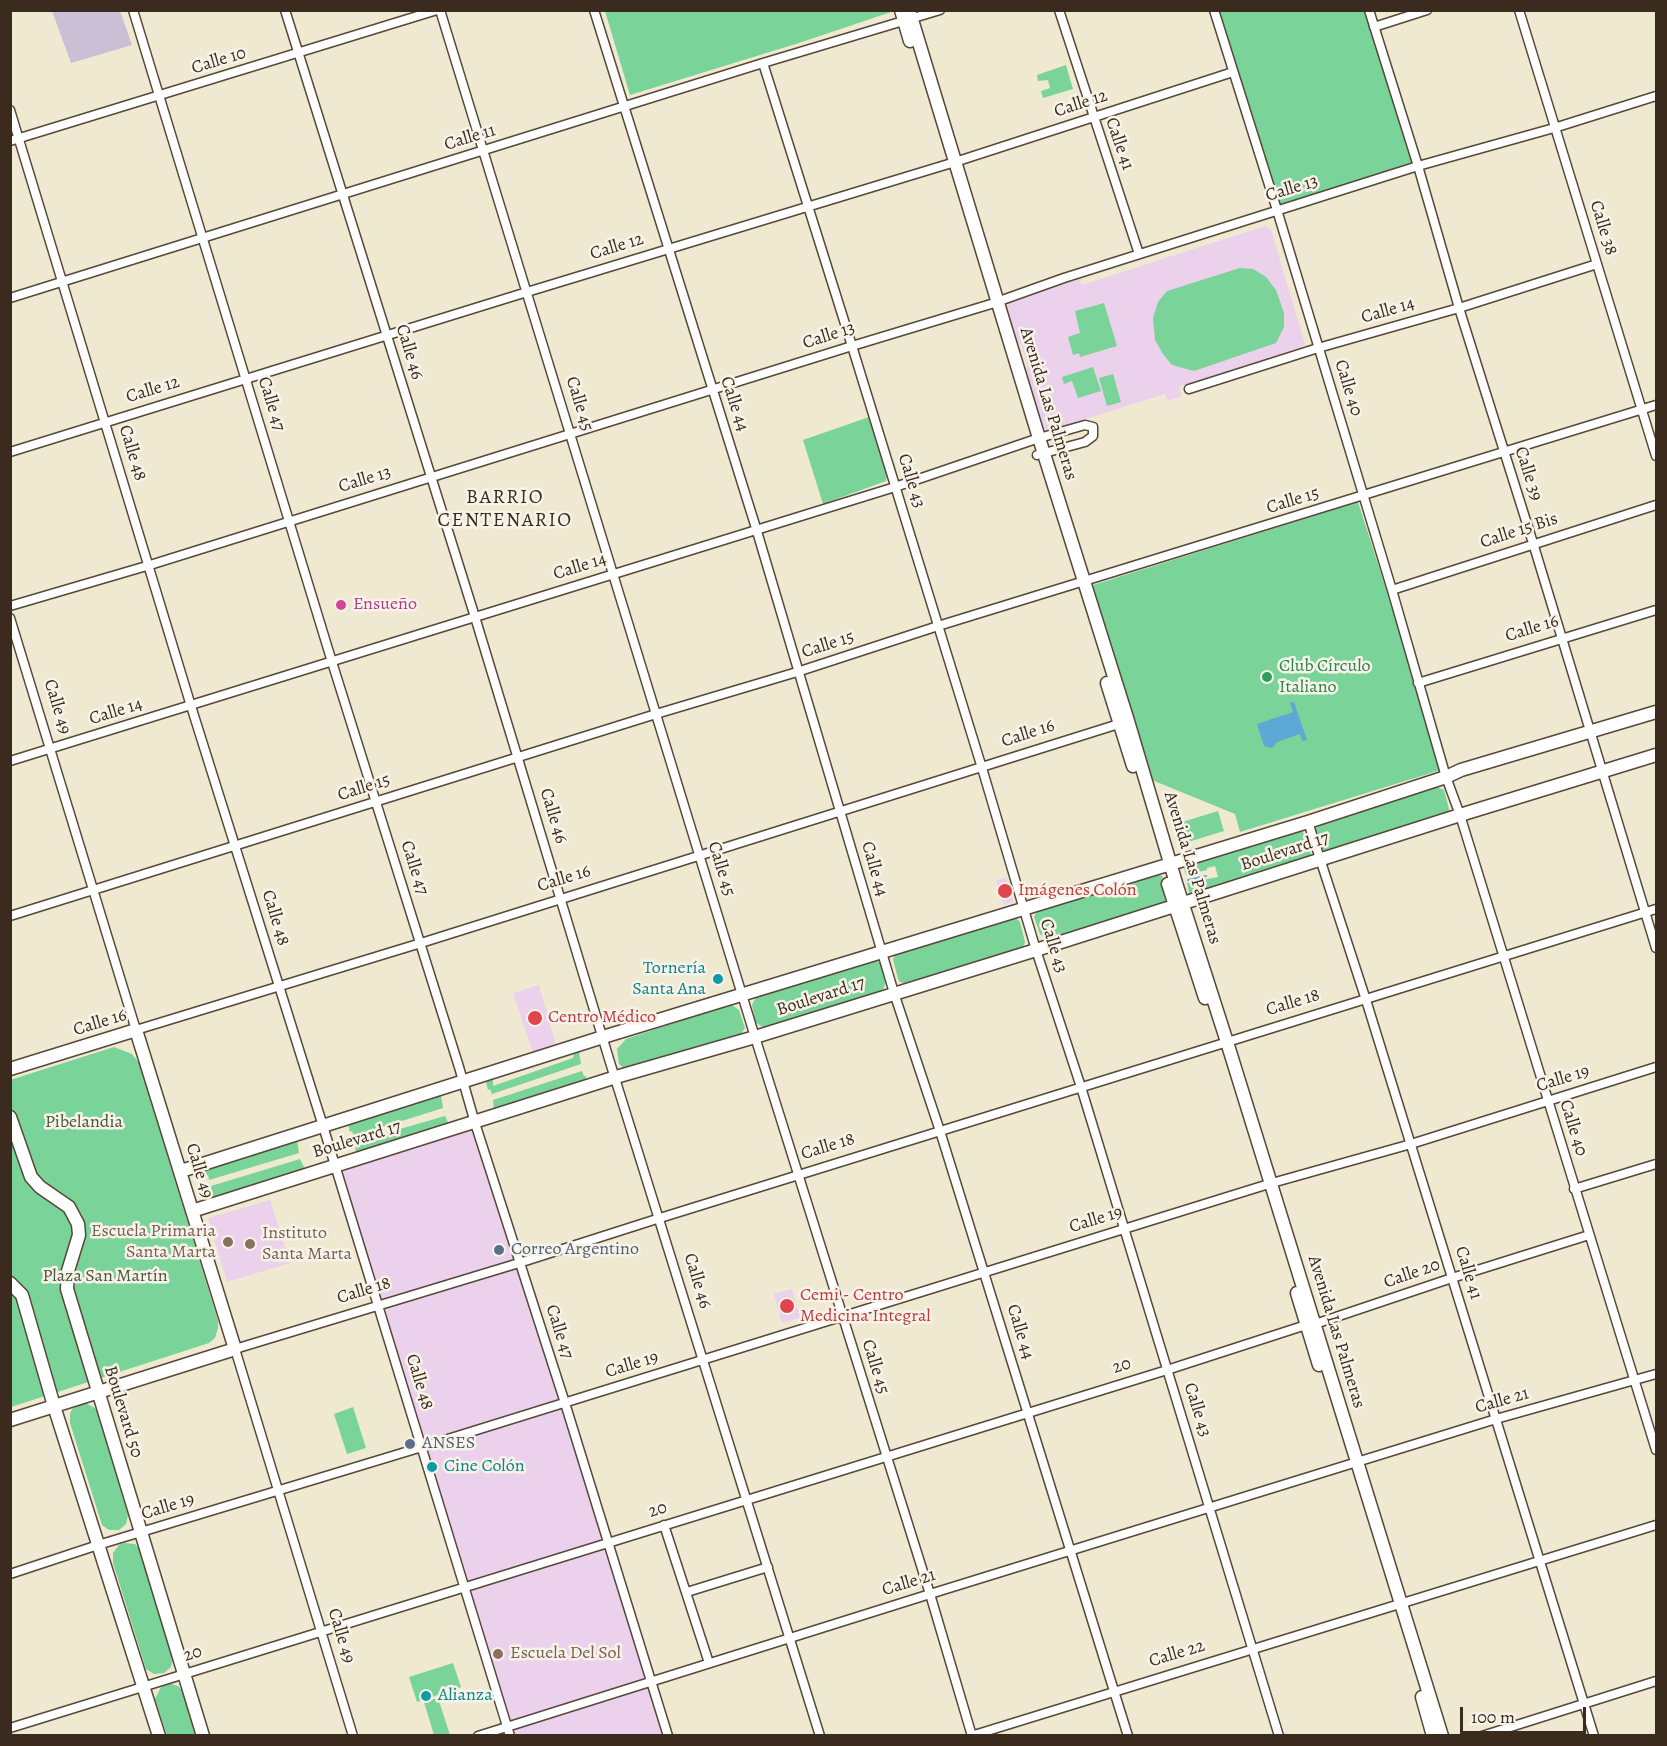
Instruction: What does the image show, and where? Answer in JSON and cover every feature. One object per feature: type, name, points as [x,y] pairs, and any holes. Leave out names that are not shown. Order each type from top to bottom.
[{"type":"main road","name":"Avenida Las Palmeras","points":[[907,16],[1179,905],[1354,1463],[1433,1736]]},
{"type":"main road","name":"Boulevard 17","points":[[181,1171],[603,1037],[1308,822],[1461,771],[1656,712]]},
{"type":"main road","name":"Boulevard 17","points":[[192,1211],[616,1077],[755,1037],[1036,950],[1656,755]]},
{"type":"main road","name":"Calle 16","points":[[10,1070],[136,1030]]},
{"type":"main road","name":"Calle 49","points":[[136,1030],[235,1349]]},
{"type":"main road","name":"Boulevard 50","points":[[10,1117],[31,1177],[40,1187],[69,1207],[78,1224],[79,1235],[66,1279],[67,1289],[203,1736]]},
{"type":"main road","points":[[10,1283],[22,1295],[54,1406],[159,1736]]},
{"type":"main road","name":"Calle 18","points":[[10,1420],[235,1349]]},
{"type":"main road","name":"Avenida Las Palmeras","points":[[1397,1606],[1443,1736]]},
{"type":"street","name":"Calle 47","points":[[132,10],[375,801],[668,1736]]},
{"type":"street","name":"Calle 46","points":[[285,10],[820,1736]]},
{"type":"street","name":"Calle 10","points":[[10,141],[439,10]]},
{"type":"street","name":"Calle 45","points":[[439,10],[972,1735]]},
{"type":"street","name":"Calle 44","points":[[594,10],[667,250],[756,528],[881,952],[940,1131],[1128,1736]]},
{"type":"street","name":"Calle 11","points":[[10,298],[344,195],[907,16],[940,10]]},
{"type":"street","name":"Calle 41","points":[[1059,10],[1139,254]]},
{"type":"street","name":"Calle 40","points":[[1214,10],[1392,590],[1446,777],[1460,815],[1656,1450]]},
{"type":"street","name":"Calle 39","points":[[1369,10],[1656,948]]},
{"type":"street","points":[[1374,27],[1427,10]]},
{"type":"street","name":"Calle 38","points":[[1519,10],[1656,456]]},
{"type":"street","name":"Calle 43","points":[[763,63],[982,768],[1036,950],[1081,1087],[1211,1508],[1279,1736]]},
{"type":"street","name":"Calle 12","points":[[10,452],[951,163],[1233,72]]},
{"type":"street","name":"Calle 13","points":[[10,606],[150,565],[994,303],[1064,278],[1418,166],[1554,128],[1656,96]]},
{"type":"street","name":"Calle 48","points":[[10,110],[191,706],[509,1731]]},
{"type":"street","name":"Calle 14","points":[[1189,389],[1597,264]]},
{"type":"street","name":"Calle 15","points":[[10,916],[797,672],[938,626],[1081,584],[1656,405]]},
{"type":"street","name":"Calle 14","points":[[10,761],[895,486],[1036,439],[1085,425],[1093,428],[1093,436],[1085,442],[1041,454]]},
{"type":"street","name":"Calle 15 Bis","points":[[1392,590],[1656,505]]},
{"type":"street","name":"Calle 16","points":[[1418,683],[1656,610]]},
{"type":"street","name":"Calle 49","points":[[10,618],[136,1030]]},
{"type":"street","name":"Calle 16","points":[[136,1030],[1124,723]]},
{"type":"street","name":"Calle 41","points":[[1308,822],[1366,1000],[1594,1736]]},
{"type":"street","name":"Calle 18","points":[[235,1349],[519,1263],[1656,909]]},
{"type":"street","name":"Calle 19","points":[[10,1574],[1268,1184],[1411,1144],[1656,1067]]},
{"type":"street","points":[[1575,1189],[1656,1164]]},
{"type":"street","name":"Calle 20","points":[[1310,1324],[1588,1235]]},
{"type":"street","name":"20","points":[[10,1728],[1310,1324]]},
{"type":"street","name":"Calle 49","points":[[235,1349],[353,1736]]},
{"type":"street","name":"Calle 21","points":[[478,1736],[509,1731],[709,1663],[930,1593],[1496,1419],[1656,1374]]},
{"type":"street","name":"Calle 22","points":[[972,1735],[1656,1525]]},
{"type":"street","points":[[664,1526],[709,1663]]},
{"type":"street","points":[[687,1592],[768,1567]]},
{"type":"street","points":[[1482,1736],[1656,1681]]},
{"type":"shaded area","points":[[52,11],[120,11],[132,45],[71,63]]},
{"type":"shaded area","points":[[1265,226],[1271,230],[1305,344],[1302,347],[1179,387],[1182,396],[1168,401],[1165,394],[1044,432],[1025,371],[1028,367],[1021,345],[1016,342],[1005,307],[1008,302],[1080,279],[1082,285]]},
{"type":"shaded area","name":"Imágenes Colón","points":[[1006,877],[1014,902],[1004,905],[996,881]]},
{"type":"shaded area","name":"Centro Médico","points":[[539,985],[557,1049],[534,1056],[513,993]]},
{"type":"shaded area","points":[[475,1123],[667,1735],[510,1735],[335,1166]]},
{"type":"shaded area","name":"Instituto Santa Marta","points":[[270,1200],[290,1263],[227,1282],[208,1218]]},
{"type":"shaded area","name":"Cemi - Centro Medicina Integral","points":[[792,1289],[800,1318],[782,1323],[774,1294]]},
{"type":"green space","points":[[890,10],[891,12],[802,42],[630,95],[605,11]]},
{"type":"green space","points":[[1214,11],[1369,11],[1418,166],[1277,210]]},
{"type":"green space","points":[[1066,65],[1073,89],[1043,98],[1041,91],[1050,88],[1048,80],[1038,81],[1037,75]]},
{"type":"green space","points":[[1240,268],[1253,269],[1266,277],[1276,290],[1284,313],[1284,327],[1276,343],[1194,371],[1172,365],[1155,340],[1153,318],[1158,302],[1167,291]]},
{"type":"green space","points":[[1104,303],[1117,346],[1080,357],[1079,353],[1073,355],[1068,337],[1080,333],[1075,311]]},
{"type":"green space","points":[[1093,367],[1101,391],[1078,398],[1072,381],[1064,384],[1062,377]]},
{"type":"green space","points":[[1113,374],[1121,402],[1107,406],[1099,378]]},
{"type":"green space","points":[[869,417],[887,475],[886,481],[823,504],[803,440]]},
{"type":"green space","name":"Club Círculo Italiano","points":[[1358,502],[1444,769],[1240,832],[1235,814],[1147,778],[1093,585]]},
{"type":"green space","points":[[1435,786],[1444,790],[1450,813],[1327,853],[1321,848],[1315,831],[1318,824]]},
{"type":"green space","points":[[1218,811],[1224,831],[1185,843],[1179,823]]},
{"type":"green space","points":[[1300,830],[1303,832],[1311,854],[1310,858],[1190,897],[1187,883],[1218,877],[1215,866],[1186,875],[1183,865]]},
{"type":"green space","points":[[1156,872],[1162,876],[1169,897],[1163,904],[1053,938],[1045,938],[1040,934],[1034,917],[1038,909]]},
{"type":"green space","points":[[1015,917],[1020,922],[1025,942],[1019,951],[908,984],[898,979],[893,959],[900,952]]},
{"type":"green space","points":[[876,959],[882,965],[886,978],[881,992],[764,1028],[755,1022],[752,1005],[757,995]]},
{"type":"green space","points":[[728,1005],[739,1010],[745,1028],[740,1036],[625,1069],[619,1064],[617,1049],[626,1039]]},
{"type":"green space","name":"Plaza San Martín","points":[[114,1047],[132,1054],[139,1063],[218,1321],[218,1328],[215,1338],[209,1343],[11,1407],[10,1080]]},
{"type":"green space","points":[[579,1051],[581,1064],[492,1094],[490,1089],[488,1090],[486,1082],[493,1080],[493,1086],[573,1058],[574,1053]]},
{"type":"green space","points":[[582,1071],[586,1076],[586,1082],[494,1111],[493,1100]]},
{"type":"green space","points":[[441,1095],[443,1108],[354,1136],[352,1131],[350,1132],[348,1124]]},
{"type":"green space","points":[[445,1116],[450,1127],[356,1155],[355,1142]]},
{"type":"green space","points":[[297,1140],[299,1153],[209,1180],[203,1168]]},
{"type":"green space","points":[[300,1159],[306,1171],[212,1199],[211,1186]]},
{"type":"green space","points":[[86,1403],[95,1408],[97,1412],[128,1515],[126,1524],[119,1530],[109,1530],[102,1525],[70,1423],[72,1409]]},
{"type":"green space","points":[[353,1407],[366,1448],[347,1454],[334,1414]]},
{"type":"green space","points":[[135,1544],[142,1552],[173,1658],[171,1667],[164,1673],[154,1674],[146,1669],[113,1563],[113,1553],[119,1545]]},
{"type":"green space","points":[[453,1663],[461,1687],[417,1702],[409,1677]]},
{"type":"green space","points":[[169,1683],[178,1686],[184,1693],[197,1735],[167,1735],[155,1699],[161,1687]]},
{"type":"green space","points":[[438,1698],[450,1735],[434,1735],[424,1702]]},
{"type":"water","points":[[1294,702],[1307,740],[1302,741],[1300,734],[1277,742],[1272,748],[1264,746],[1257,724],[1293,712],[1290,703]]},
{"type":"waterway","points":[[1188,880],[1206,876]]},
{"type":"place","name":"Ensueño","points":[[341,605]]},
{"type":"place","name":"Club Círculo Italiano","points":[[1267,677]]},
{"type":"place","name":"Imágenes Colón","points":[[1005,891]]},
{"type":"place","name":"Tornería Santa Ana","points":[[718,979]]},
{"type":"place","name":"Centro Médico","points":[[535,1018]]},
{"type":"place","name":"Escuela Primaria Santa Marta","points":[[228,1242]]},
{"type":"place","name":"Instituto Santa Marta","points":[[250,1244]]},
{"type":"place","name":"Correo Argentino","points":[[499,1250]]},
{"type":"place","name":"Cemi - Centro Medicina Integral","points":[[787,1306]]},
{"type":"place","name":"ANSES","points":[[410,1444]]},
{"type":"place","name":"Cine Colón","points":[[432,1467]]},
{"type":"place","name":"Escuela Del Sol","points":[[498,1654]]},
{"type":"place","name":"Alianza","points":[[426,1696]]},
{"type":"district","name":"BARRIO CENTENARIO","points":[[505,510]]},
{"type":"park label","name":"Pibelandia","points":[[84,1123]]}]
